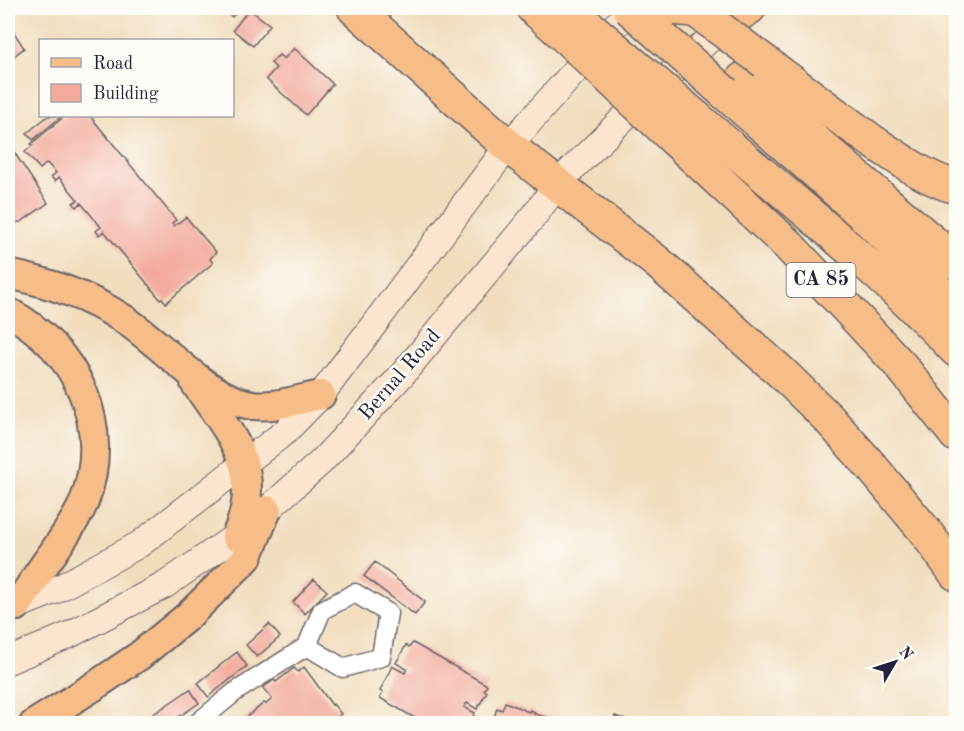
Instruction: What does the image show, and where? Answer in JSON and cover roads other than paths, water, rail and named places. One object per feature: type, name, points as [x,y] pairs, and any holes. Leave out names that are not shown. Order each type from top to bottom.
[{"type":"highway","points":[[354,8],[508,146],[657,262],[724,320],[828,418],[925,531],[957,574]]},
{"type":"highway","points":[[629,8],[744,78],[843,121],[921,173],[957,187]]},
{"type":"highway","points":[[658,8],[744,78],[957,262]]},
{"type":"highway","points":[[671,8],[695,10],[744,78],[861,213],[957,310]]},
{"type":"highway","name":"CA 85","points":[[557,13],[685,128],[901,366],[957,435]]},
{"type":"highway","points":[[685,128],[855,255],[957,350]]},
{"type":"main road","points":[[12,608],[54,591],[140,544],[285,432],[321,395],[508,146],[617,24],[636,8]]},
{"type":"main road","name":"Bernal Road","points":[[8,661],[69,635],[165,585],[236,536],[267,510],[321,462],[401,376],[534,216],[558,183],[644,98],[743,11]]},
{"type":"main road","points":[[8,273],[58,287],[121,317],[148,336],[185,369],[234,401],[254,405],[273,405],[321,395]]},
{"type":"main road","points":[[8,312],[42,334],[63,356],[78,381],[88,407],[94,441],[91,479],[80,510],[64,537],[12,608]]},
{"type":"main road","points":[[185,369],[234,439],[245,464],[248,497],[236,536]]},
{"type":"main road","points":[[34,723],[139,656],[188,616],[247,558],[267,510]]},
{"type":"street","points":[[196,723],[235,692],[307,646],[322,610],[355,593],[388,613],[381,657],[344,668],[307,646]]}]
